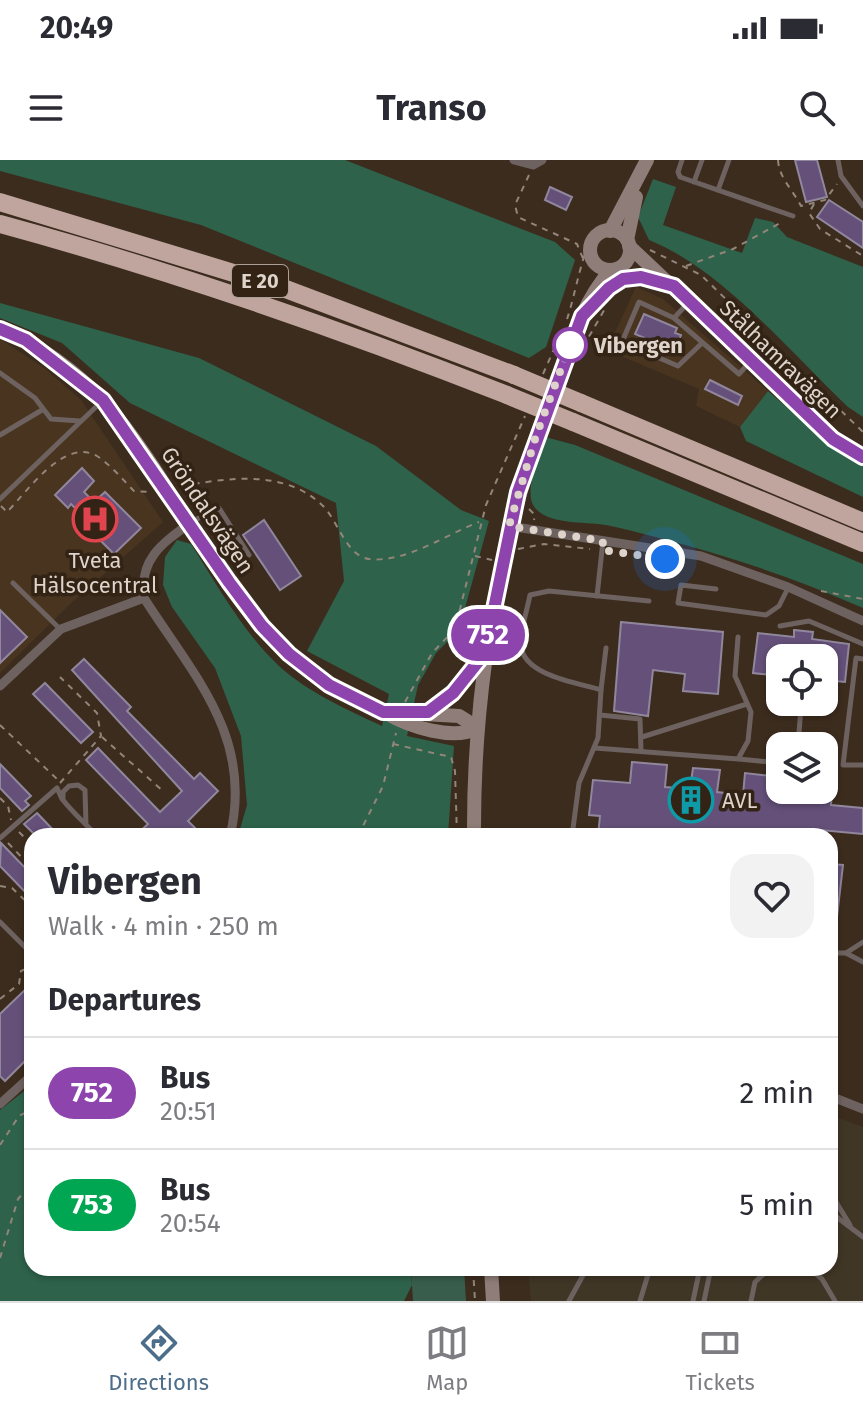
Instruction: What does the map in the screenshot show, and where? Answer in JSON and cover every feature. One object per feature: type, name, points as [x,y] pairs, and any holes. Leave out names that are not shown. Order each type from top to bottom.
[{"type":"highway","name":"E 20","points":[[0,202],[283,288],[514,375],[863,522]]},
{"type":"highway","name":"E 20","points":[[0,224],[215,287],[507,395],[863,543]]},
{"type":"main road","points":[[474,828],[478,728],[485,653],[509,526],[536,436],[584,313],[593,242],[614,225],[647,160]]},
{"type":"main road","points":[[584,313],[633,244],[640,177]]},
{"type":"main road","name":"Stålhamravägen","points":[[614,225],[833,439],[863,457]]},
{"type":"main road","name":"Stålhamravägen","points":[[590,263],[669,281]]},
{"type":"main road","points":[[584,313],[609,288],[623,279],[641,277],[669,281]]},
{"type":"main road","name":"Gröndalsvägen","points":[[0,329],[39,349],[103,400],[189,524],[281,647],[329,685],[410,724],[456,734],[478,728]]},
{"type":"main road","points":[[428,712],[453,693],[485,653]]},
{"type":"main road","name":"Gröndalsvägen","points":[[383,712],[459,716],[478,728]]},
{"type":"main road","points":[[491,1276],[493,1301]]},
{"type":"street","points":[[514,160],[537,162]]},
{"type":"street","points":[[189,524],[152,554],[146,564],[144,598],[212,698],[231,745],[235,784],[231,828]]},
{"type":"street","points":[[509,526],[602,546],[701,556],[788,587],[863,621]]},
{"type":"street","points":[[0,686],[61,629],[144,598]]},
{"type":"street","points":[[0,1104],[24,1082]]},
{"type":"street","points":[[838,1099],[863,1109]]},
{"type":"lane","points":[[682,160],[678,172],[680,177],[793,216]]},
{"type":"lane","points":[[694,182],[702,160]]},
{"type":"lane","points":[[718,190],[729,160]]},
{"type":"lane","points":[[838,160],[841,176],[863,206]]},
{"type":"lane","points":[[674,318],[690,301]]},
{"type":"lane","points":[[702,343],[678,366],[622,342],[639,302],[674,318],[739,374],[751,360]]},
{"type":"lane","points":[[0,373],[35,398],[51,419],[81,421]]},
{"type":"lane","points":[[0,502],[103,400]]},
{"type":"lane","points":[[0,435],[42,410]]},
{"type":"lane","points":[[189,524],[219,508],[249,555]]},
{"type":"lane","points":[[597,596],[602,546]]},
{"type":"lane","points":[[13,583],[61,629]]},
{"type":"lane","points":[[716,589],[681,585],[678,603],[766,615],[779,606],[788,587]]},
{"type":"lane","points":[[601,690],[538,669],[524,657],[521,648],[530,595],[549,591],[649,601]]},
{"type":"lane","points":[[780,626],[809,621],[863,644]]},
{"type":"lane","points":[[738,637],[735,676],[751,712],[748,741],[738,759]]},
{"type":"lane","points":[[573,828],[579,783],[595,748],[606,648]]},
{"type":"lane","points":[[863,659],[856,658],[843,765],[863,765]]},
{"type":"lane","points":[[642,737],[747,704]]},
{"type":"lane","points":[[600,715],[640,719],[641,751]]},
{"type":"lane","points":[[595,748],[766,762]]},
{"type":"lane","points":[[63,800],[63,792],[72,785],[85,790],[86,825]]},
{"type":"lane","points":[[0,837],[58,786],[63,800],[89,828]]},
{"type":"lane","points":[[0,922],[24,946]]},
{"type":"lane","points":[[846,953],[863,942]]},
{"type":"lane","points":[[838,953],[846,953],[863,962]]},
{"type":"lane","points":[[838,1205],[851,1227]]},
{"type":"lane","points":[[838,1218],[863,1237]]},
{"type":"lane","points":[[569,1301],[583,1276]]},
{"type":"lane","points":[[640,1301],[648,1276]]},
{"type":"lane","points":[[693,1301],[698,1276]]},
{"type":"lane","points":[[704,1301],[709,1276]]},
{"type":"lane","points":[[751,1301],[751,1290],[760,1276]]},
{"type":"lane","points":[[818,1276],[835,1301]]},
{"type":"path","points":[[778,160],[780,176],[792,187],[801,206],[831,195],[841,176]]},
{"type":"path","points":[[537,162],[515,205],[518,217],[577,244],[590,263]]},
{"type":"path","points":[[815,203],[809,213],[817,227],[863,256]]},
{"type":"path","points":[[686,266],[733,249],[793,216]]},
{"type":"path","points":[[564,326],[590,263],[590,236],[612,217],[614,225]]},
{"type":"path","points":[[633,244],[701,275],[863,432]]},
{"type":"path","points":[[539,382],[559,339]]},
{"type":"path","points":[[404,705],[432,653],[455,629],[481,521],[495,479],[527,410]]},
{"type":"path","points":[[0,502],[7,512],[60,460],[73,453],[96,456],[134,491],[151,492]]},
{"type":"path","points":[[181,487],[234,478],[261,479],[304,492],[322,505],[353,550],[366,559],[398,557],[481,521]]},
{"type":"path","points":[[474,556],[510,563],[516,551],[524,545],[602,546]]},
{"type":"path","points":[[809,596],[816,590],[863,599]]},
{"type":"path","points":[[60,677],[97,713],[101,736],[164,792]]},
{"type":"path","points":[[0,725],[53,773],[63,792]]},
{"type":"path","points":[[362,828],[383,786],[398,728]]},
{"type":"path","points":[[58,786],[101,736]]},
{"type":"path","points":[[393,744],[451,757],[455,771],[457,828]]},
{"type":"path","points":[[72,767],[72,785]]},
{"type":"path","points":[[0,837],[24,860]]},
{"type":"path","points":[[0,886],[12,888],[24,899]]},
{"type":"path","points":[[0,999],[19,984],[24,970]]},
{"type":"path","points":[[0,1145],[24,1113]]},
{"type":"path","points":[[0,1258],[18,1199],[24,1192]]},
{"type":"path","points":[[473,1276],[475,1301]]},
{"type":"shaded area","points":[[636,287],[663,299],[768,391],[740,427],[696,406],[699,389],[607,350]]},
{"type":"shaded area","points":[[0,339],[44,368],[81,400],[163,522],[69,605],[0,673]]},
{"type":"shaded area","points":[[838,1118],[863,1127],[863,1301],[531,1301],[529,1276],[838,1276]]},
{"type":"green space","points":[[0,160],[345,160],[555,242],[575,260],[546,347],[529,358],[201,225],[0,171]]},
{"type":"green space","points":[[653,179],[676,187],[663,225],[742,253],[755,218],[773,222],[787,237],[863,267],[863,417],[848,407],[729,291],[676,253],[649,240],[638,217]]},
{"type":"green space","points":[[0,303],[199,358],[376,446],[461,510],[489,521],[459,630],[436,653],[418,685],[407,736],[454,746],[449,828],[240,828],[247,805],[241,736],[215,668],[172,607],[163,585],[165,557],[177,540],[191,544],[242,623],[279,666],[315,692],[382,726],[389,694],[307,651],[344,581],[336,503],[130,403],[62,343],[0,318]]},
{"type":"green space","points":[[768,391],[830,445],[863,464],[863,497],[746,441],[740,427]]},
{"type":"green space","points":[[545,437],[575,445],[863,564],[863,608],[802,583],[707,551],[611,526],[560,520],[542,514],[532,501],[531,483]]},
{"type":"green space","points":[[24,1091],[24,1276],[411,1276],[412,1285],[404,1301],[0,1301],[0,1110]]},
{"type":"green space","points":[[411,1276],[464,1276],[466,1301],[413,1301]]},
{"type":"building","points":[[795,160],[817,160],[827,197],[806,202]]},
{"type":"building","points":[[550,187],[572,197],[566,210],[545,200]]},
{"type":"building","points":[[829,200],[863,222],[863,248],[817,217]]},
{"type":"building","points":[[644,314],[677,328],[675,333],[681,335],[675,351],[635,334]]},
{"type":"building","points":[[710,380],[742,396],[738,405],[705,389]]},
{"type":"building","points":[[82,468],[94,481],[84,492],[94,502],[105,492],[141,528],[114,554],[78,518],[82,515],[71,504],[68,508],[55,495]]},
{"type":"building","points":[[264,520],[301,576],[280,590],[243,535]]},
{"type":"building","points":[[0,610],[27,637],[0,663]]},
{"type":"building","points":[[621,622],[723,632],[718,694],[683,691],[685,674],[653,670],[648,716],[614,711]]},
{"type":"building","points":[[794,630],[813,632],[812,639],[849,644],[845,682],[838,681],[838,644],[766,644],[766,674],[753,673],[758,633],[794,637]]},
{"type":"building","points":[[84,659],[131,707],[127,711],[194,779],[200,773],[218,791],[188,821],[195,828],[144,828],[148,824],[86,760],[98,748],[160,812],[182,791],[72,670]]},
{"type":"building","points":[[45,683],[93,732],[81,743],[33,694]]},
{"type":"building","name":"AVL","points":[[632,762],[667,765],[665,787],[690,789],[693,768],[720,770],[717,792],[743,795],[745,773],[766,775],[766,804],[831,804],[863,808],[863,834],[838,832],[838,828],[599,828],[600,816],[589,815],[593,780],[630,783]]},
{"type":"building","points":[[0,764],[31,796],[25,801],[29,805],[22,811],[0,788]]},
{"type":"building","points":[[37,813],[51,828],[28,828],[24,824]]},
{"type":"building","points":[[1,843],[24,867],[24,891],[0,866]]},
{"type":"building","points":[[838,865],[843,865],[838,908]]},
{"type":"building","points":[[24,991],[24,1062],[5,1081],[0,1076],[0,1014]]},
{"type":"bus line","name":"752","points":[[0,329],[26,340],[65,367],[103,400],[229,582],[273,639],[329,685],[383,712],[428,712],[453,693],[485,653],[505,544],[536,436],[582,316],[618,281],[641,277],[674,286],[833,439],[863,457]]},
{"type":"place","name":"Vibergen","points":[[570,345]]},
{"type":"place","name":"Tveta Hälsocentral","points":[[95,519]]},
{"type":"place","name":"AVL","points":[[691,800]]},
{"type":"route","points":[[570,345],[536,436],[509,526],[603,541],[602,550],[665,559]]}]
